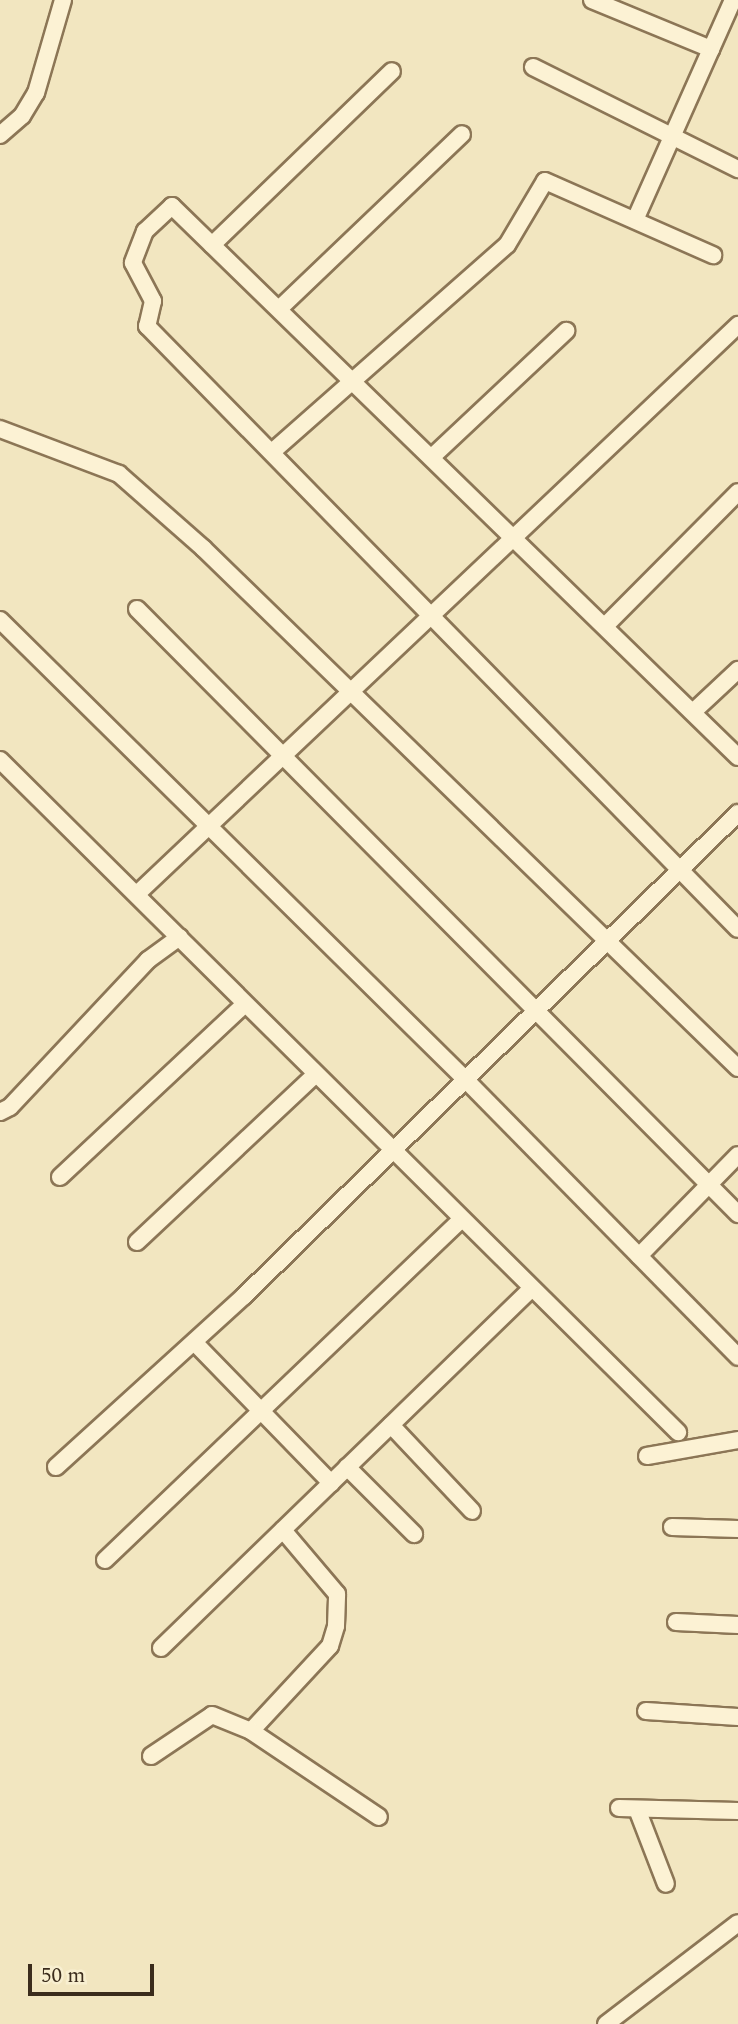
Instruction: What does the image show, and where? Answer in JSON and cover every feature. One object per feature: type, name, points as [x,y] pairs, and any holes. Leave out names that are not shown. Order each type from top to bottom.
[{"type":"street","points":[[0,135],[22,116],[36,93],[63,0]]},
{"type":"street","points":[[592,0],[711,48]]},
{"type":"street","points":[[635,220],[733,0]]},
{"type":"street","points":[[533,67],[738,169]]},
{"type":"street","points":[[212,245],[392,71]]},
{"type":"street","points":[[279,309],[462,134]]},
{"type":"street","points":[[272,452],[507,245],[545,181],[713,255]]},
{"type":"street","points":[[738,757],[516,536],[172,206],[145,231],[134,263],[153,301],[147,326],[433,614],[738,929]]},
{"type":"street","points":[[137,894],[738,324]]},
{"type":"street","points":[[433,456],[566,331]]},
{"type":"street","points":[[0,429],[119,474],[352,691],[738,1068]]},
{"type":"street","points":[[606,625],[738,492]]},
{"type":"street","points":[[137,609],[738,1214]]},
{"type":"street","points":[[0,620],[466,1080],[738,1357]]},
{"type":"street","points":[[693,712],[738,670]]},
{"type":"street","points":[[0,760],[137,894],[392,1152],[678,1432]]},
{"type":"street","points":[[56,1467],[194,1342],[738,813]]},
{"type":"street","points":[[5,1110],[148,960],[180,937]]},
{"type":"street","points":[[60,1177],[246,1004]]},
{"type":"street","points":[[137,1241],[315,1074]]},
{"type":"street","points":[[639,1256],[738,1155]]},
{"type":"street","points":[[105,1560],[461,1220]]},
{"type":"street","points":[[161,1648],[532,1288]]},
{"type":"street","points":[[194,1342],[331,1483]]},
{"type":"street","points":[[391,1425],[472,1511]]},
{"type":"street","points":[[646,1456],[738,1440]]},
{"type":"street","points":[[347,1467],[414,1534]]},
{"type":"street","points":[[672,1527],[738,1529]]},
{"type":"street","points":[[251,1731],[330,1646],[336,1626],[337,1594],[283,1530]]},
{"type":"street","points":[[676,1622],[738,1625]]},
{"type":"street","points":[[646,1710],[738,1717]]},
{"type":"street","points":[[151,1756],[212,1715],[251,1731],[379,1817]]},
{"type":"street","points":[[619,1808],[738,1811]]},
{"type":"street","points":[[637,1809],[666,1884]]},
{"type":"street","points":[[606,2024],[738,1923]]}]
